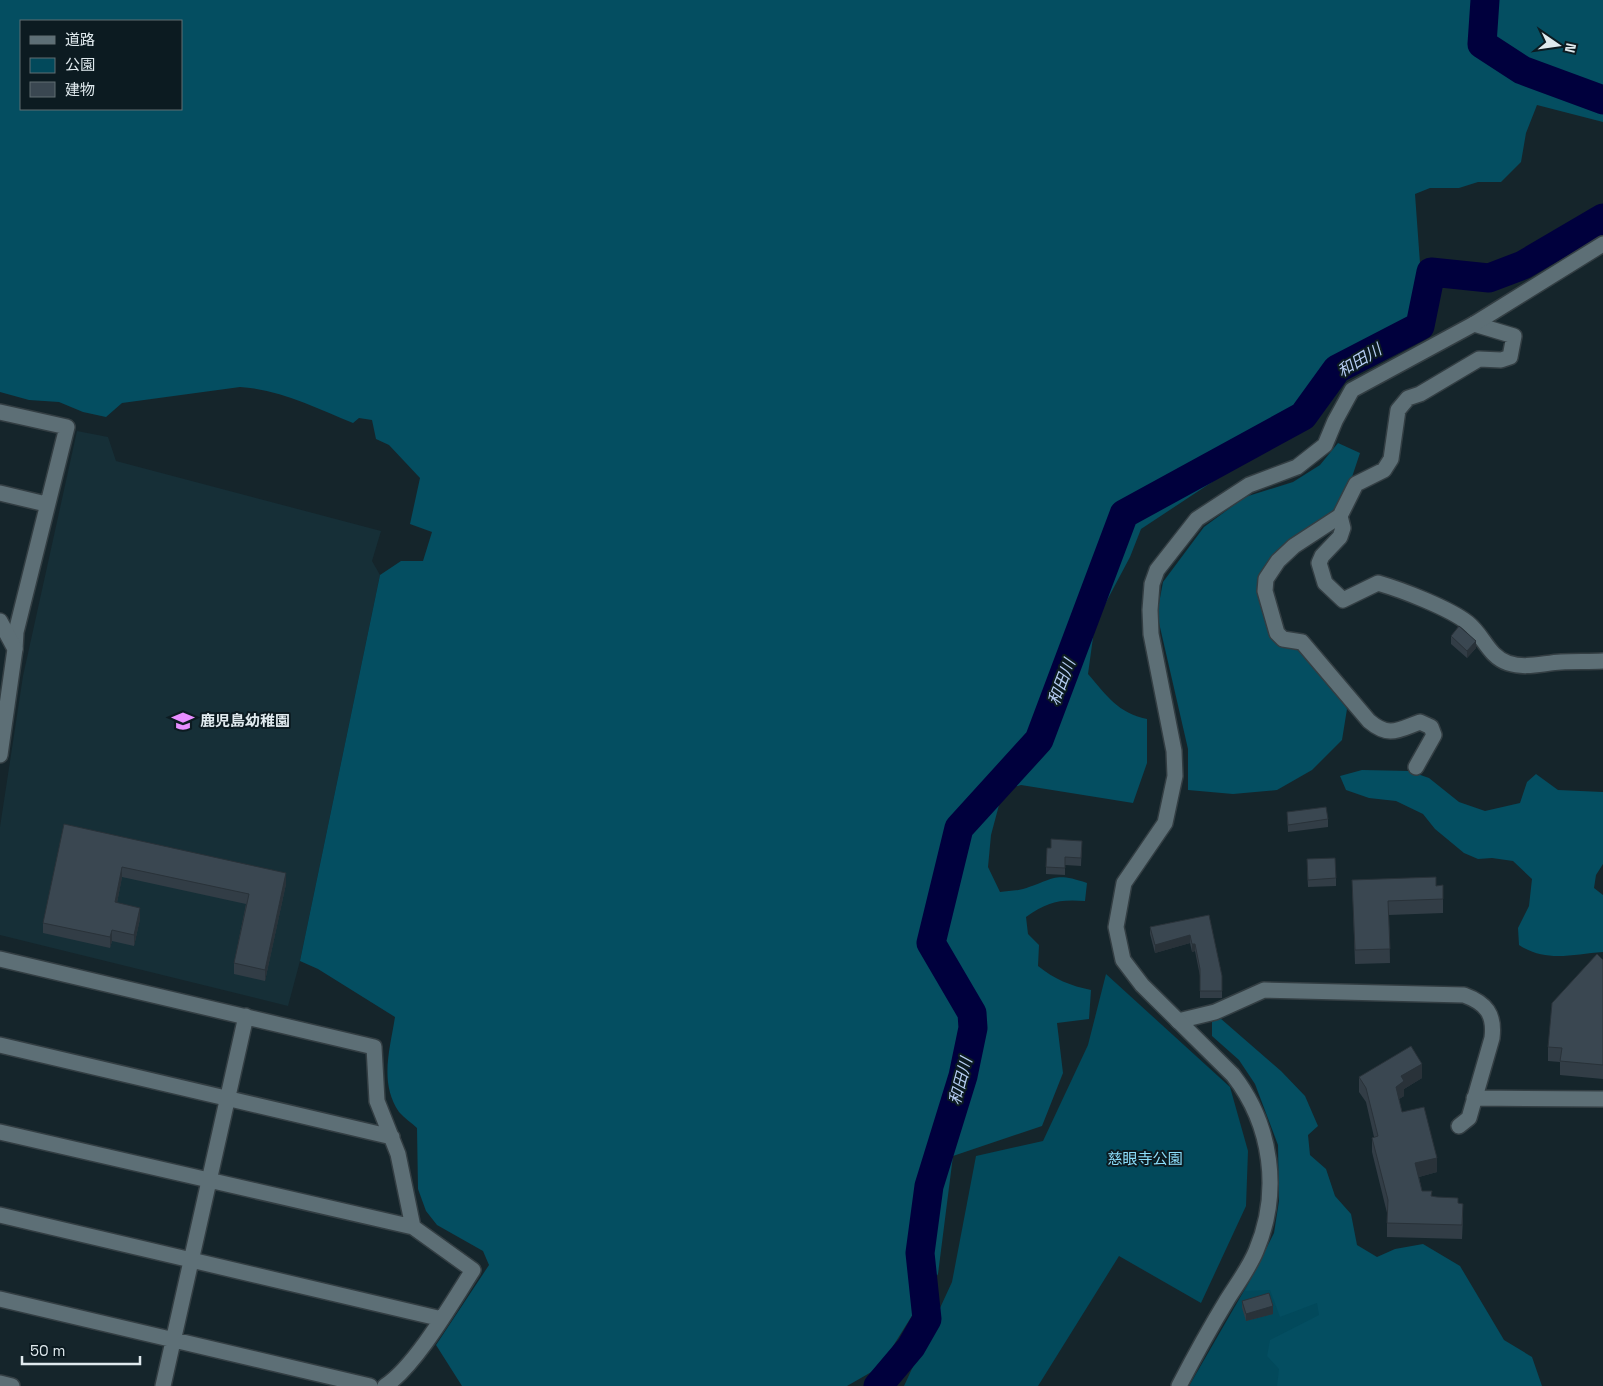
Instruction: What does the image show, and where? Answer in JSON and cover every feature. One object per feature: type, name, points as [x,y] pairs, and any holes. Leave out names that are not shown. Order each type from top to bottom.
[{"type":"street","points":[[1179,1386],[1202,1342],[1256,1252],[1269,1204],[1271,1168],[1264,1134],[1245,1090],[1233,1075],[1142,985],[1123,960],[1116,927],[1124,883],[1165,823],[1175,776],[1174,751],[1151,634],[1150,602],[1157,570],[1198,519],[1249,485],[1297,467],[1325,445],[1334,421],[1352,390],[1474,324],[1603,244]]},
{"type":"street","points":[[1416,767],[1434,735],[1431,727],[1420,722],[1391,732],[1379,729],[1302,642],[1283,639],[1277,633],[1265,591],[1266,579],[1278,561],[1294,546],[1340,516],[1356,484],[1384,470],[1391,459],[1398,410],[1408,398],[1420,394],[1479,359],[1501,360],[1510,357],[1514,336],[1474,324]]},
{"type":"street","points":[[0,412],[67,427],[46,504],[16,632],[0,755]]},
{"type":"street","points":[[0,494],[46,504]]},
{"type":"street","points":[[1340,516],[1343,528],[1340,537],[1322,556],[1319,563],[1326,583],[1343,600],[1378,583],[1456,615],[1478,632],[1489,650],[1497,658],[1508,662],[1524,667],[1560,662],[1603,661]]},
{"type":"street","points":[[0,622],[15,649]]},
{"type":"street","points":[[0,959],[374,1046],[377,1101],[398,1154],[413,1228]]},
{"type":"street","points":[[1178,1021],[1215,1012],[1264,990],[1464,995],[1478,1000],[1490,1012],[1494,1024],[1492,1038],[1468,1118],[1459,1126]]},
{"type":"street","points":[[163,1386],[246,1016]]},
{"type":"street","points":[[0,1045],[392,1137]]},
{"type":"street","points":[[1474,1098],[1603,1099]]},
{"type":"street","points":[[0,1132],[210,1179],[413,1228],[473,1270],[442,1319],[390,1385]]},
{"type":"street","points":[[0,1215],[442,1319]]},
{"type":"street","points":[[0,1299],[173,1338],[370,1386]]},
{"type":"street","points":[[0,1383],[12,1386]]},
{"type":"shaded area","points":[[0,0],[1603,0],[1603,122],[1537,105],[1526,133],[1521,162],[1501,182],[1478,182],[1459,188],[1430,188],[1415,194],[1421,277],[1415,328],[1372,363],[1339,383],[1297,433],[1250,457],[1141,529],[1130,557],[1095,623],[1088,674],[1107,696],[1121,708],[1128,713],[1147,719],[1147,763],[1133,803],[1021,785],[1003,790],[991,835],[988,867],[1000,892],[1023,889],[1060,877],[1076,879],[1087,883],[1085,901],[1060,901],[1040,908],[1026,917],[1028,934],[1039,945],[1038,966],[1050,975],[1063,981],[1091,990],[1089,1019],[1057,1023],[1063,1073],[1042,1126],[953,1156],[938,1274],[880,1367],[847,1386],[462,1386],[436,1345],[489,1265],[483,1251],[437,1225],[426,1211],[418,1189],[417,1128],[399,1112],[389,1089],[389,1053],[395,1017],[318,969],[300,961],[380,575],[401,561],[423,561],[432,532],[410,524],[420,478],[389,445],[376,439],[372,420],[359,418],[353,423],[298,400],[269,391],[240,387],[122,403],[106,417],[83,412],[59,402],[29,400],[0,392]]},
{"type":"shaded area","name":"鹿児島幼稚園","points":[[77,431],[108,437],[116,461],[381,531],[372,561],[380,575],[300,961],[288,1006],[0,935],[0,827],[23,676]]},
{"type":"shaded area","points":[[1338,443],[1360,453],[1350,483],[1334,513],[1263,577],[1274,635],[1294,644],[1332,683],[1347,709],[1342,740],[1312,770],[1277,790],[1233,794],[1188,790],[1188,749],[1157,614],[1163,582],[1204,527],[1245,497],[1293,482],[1320,465]]},
{"type":"shaded area","points":[[1362,770],[1409,771],[1429,778],[1459,802],[1485,811],[1520,803],[1527,782],[1536,774],[1558,790],[1603,792],[1603,864],[1596,875],[1594,888],[1603,895],[1603,952],[1550,956],[1529,951],[1519,945],[1518,928],[1529,906],[1532,879],[1513,861],[1492,858],[1478,859],[1464,853],[1435,829],[1423,814],[1396,801],[1369,798],[1346,790],[1340,776]]},
{"type":"shaded area","points":[[1220,1018],[1281,1071],[1305,1096],[1318,1126],[1308,1135],[1310,1155],[1326,1169],[1335,1196],[1351,1214],[1357,1245],[1377,1257],[1395,1249],[1423,1244],[1460,1266],[1504,1340],[1532,1357],[1542,1386],[1277,1386],[1279,1369],[1267,1356],[1270,1340],[1319,1315],[1317,1303],[1280,1317],[1270,1290],[1245,1291],[1274,1233],[1279,1201],[1278,1145],[1255,1084],[1239,1060],[1212,1036],[1212,1022]]},
{"type":"green space","name":"慈眼寺公園","points":[[1106,974],[1230,1087],[1248,1151],[1246,1206],[1201,1303],[1119,1256],[1038,1386],[904,1386],[952,1282],[976,1156],[1043,1141],[1088,1045]]},
{"type":"green space","points":[[1268,1249],[1465,1386],[1189,1386]]},
{"type":"building","points":[[1459,626],[1476,641],[1467,651],[1451,636]]},
{"type":"building","points":[[1326,807],[1328,819],[1288,825],[1287,812]]},
{"type":"building","points":[[64,824],[286,873],[265,970],[234,963],[249,894],[122,867],[115,902],[140,908],[134,935],[112,930],[110,937],[43,923]]},
{"type":"building","points":[[1051,839],[1082,841],[1081,858],[1065,857],[1065,868],[1046,867],[1047,848],[1051,848]]},
{"type":"building","points":[[1335,858],[1336,878],[1308,880],[1307,859]]},
{"type":"building","points":[[1436,877],[1436,886],[1443,885],[1443,899],[1388,901],[1390,949],[1355,950],[1352,880]]},
{"type":"building","points":[[1209,915],[1222,976],[1222,991],[1200,991],[1200,969],[1195,944],[1192,944],[1190,935],[1155,945],[1150,927]]},
{"type":"building","points":[[1597,954],[1603,960],[1603,1065],[1560,1061],[1562,1048],[1548,1047],[1552,1003]]},
{"type":"building","points":[[1411,1046],[1422,1064],[1401,1076],[1404,1081],[1396,1087],[1402,1112],[1424,1107],[1437,1158],[1415,1163],[1422,1191],[1432,1191],[1431,1196],[1458,1198],[1458,1203],[1463,1204],[1462,1225],[1387,1223],[1388,1200],[1372,1138],[1378,1136],[1366,1088],[1359,1077]]},
{"type":"building","points":[[1269,1293],[1273,1306],[1246,1314],[1242,1301]]},
{"type":"waterway","name":"和田川","points":[[1485,0],[1482,44],[1522,70],[1603,100]]},
{"type":"waterway","name":"和田川","points":[[878,1386],[911,1347],[927,1319],[920,1253],[929,1186],[963,1076],[973,1028],[972,1013],[931,943],[959,828],[1039,740],[1124,514],[1303,416],[1337,369],[1420,326],[1431,272],[1489,278],[1523,265],[1603,218]]},
{"type":"place","name":"鹿児島幼稚園","points":[[183,721]]}]
